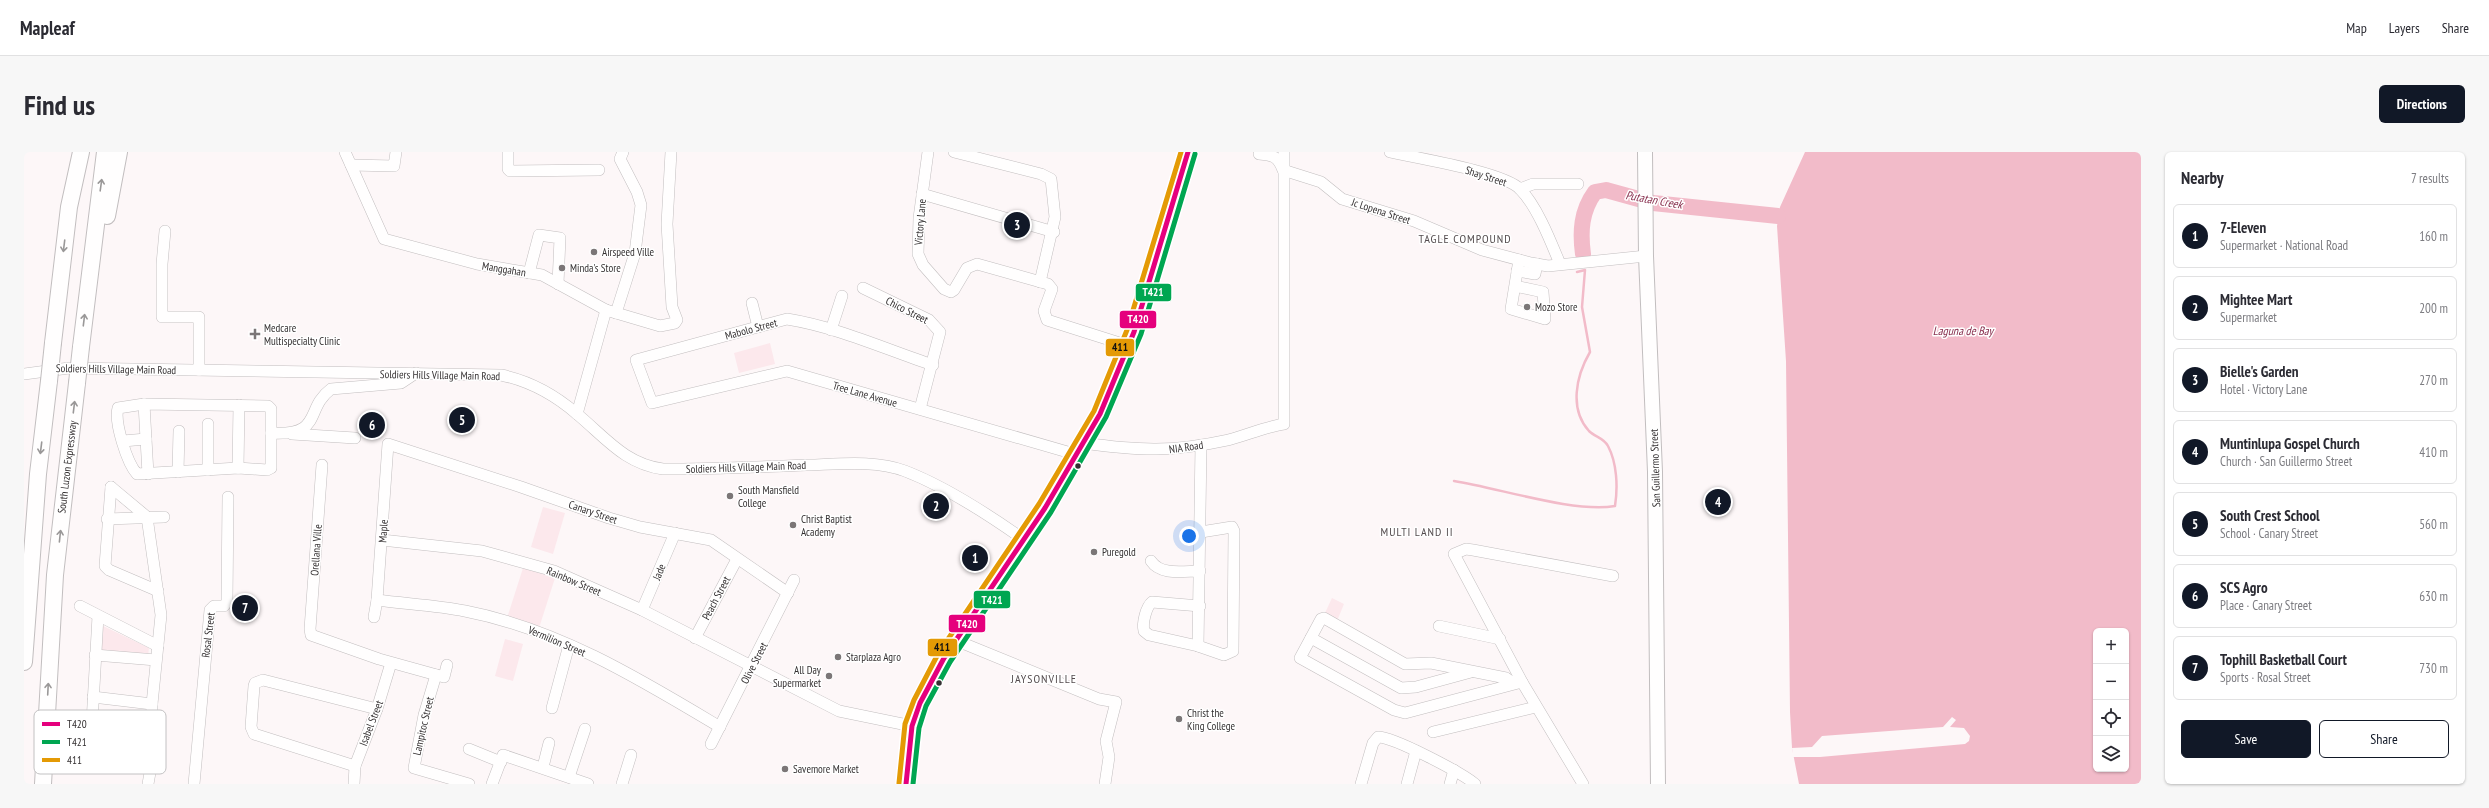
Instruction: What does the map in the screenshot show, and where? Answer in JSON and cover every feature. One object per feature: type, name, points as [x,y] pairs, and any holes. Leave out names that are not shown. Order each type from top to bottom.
[{"type":"highway","points":[[24,662],[38,474],[74,152]]},
{"type":"highway","points":[[69,207],[82,152]]},
{"type":"highway","name":"South Luzon Expressway","points":[[47,710],[55,574],[87,293],[105,152]]},
{"type":"highway","points":[[87,293],[108,209],[119,152]]},
{"type":"highway","points":[[906,784],[912,726],[920,703],[955,640],[1081,449],[1100,414],[1129,346],[1188,152]]},
{"type":"highway","name":"South Luzon Expressway","points":[[43,784],[44,774]]},
{"type":"main road","name":"San Guillermo Street","points":[[1645,152],[1646,256],[1655,467],[1658,784]]},
{"type":"street","name":"Manggahan","points":[[344,152],[384,239],[477,264],[542,275],[611,312],[660,326],[675,323],[677,320],[677,316],[672,307],[667,224],[668,153]]},
{"type":"street","points":[[351,166],[394,166],[396,152]]},
{"type":"street","points":[[508,152],[508,169],[510,171],[598,170]]},
{"type":"street","points":[[577,414],[611,312],[634,253],[641,205],[638,192],[620,159],[623,152]]},
{"type":"street","name":"Victory Lane","points":[[928,152],[922,194],[918,254],[923,266],[944,289],[951,292],[954,290],[967,268],[977,264],[1040,282]]},
{"type":"street","points":[[954,152],[1041,174],[1051,179],[1055,203],[1054,232],[1040,282],[1052,287],[1044,311],[1047,320],[1129,346]]},
{"type":"street","points":[[1283,170],[1284,152]]},
{"type":"street","name":"Shay Street","points":[[1390,152],[1489,175],[1520,189],[1544,226],[1560,264]]},
{"type":"street","points":[[1259,154],[1277,157],[1283,170]]},
{"type":"street","name":"Jc Lopena Street","points":[[1283,170],[1321,182],[1342,199],[1414,221],[1518,265],[1560,264],[1646,256]]},
{"type":"street","name":"NIA Road","points":[[1081,449],[1159,451],[1201,445],[1252,434],[1269,426],[1284,424],[1283,170]]},
{"type":"street","points":[[1520,189],[1533,184],[1578,184]]},
{"type":"street","points":[[922,194],[1054,232]]},
{"type":"street","points":[[165,231],[162,264],[162,316],[199,317],[199,370]]},
{"type":"street","points":[[529,273],[539,235],[560,238],[558,284]]},
{"type":"street","points":[[1515,286],[1518,265]]},
{"type":"street","name":"Chico Street","points":[[863,288],[934,324],[940,336],[920,410]]},
{"type":"street","points":[[831,330],[842,296]]},
{"type":"street","points":[[752,303],[758,327]]},
{"type":"street","name":"Mabolo Street","points":[[652,403],[636,360],[787,319],[831,330],[933,366]]},
{"type":"street","name":"Soldiers Hills Village Main Road","points":[[24,374],[69,368],[488,374],[515,378],[543,390],[577,414],[632,460],[652,468],[678,470],[865,465],[905,471],[992,517],[1023,539]]},
{"type":"street","name":"Tree Lane Avenue","points":[[652,403],[787,371],[920,410],[1081,449]]},
{"type":"street","points":[[289,434],[303,428],[312,420],[324,394],[331,389],[401,383],[416,373]]},
{"type":"street","points":[[144,404],[148,474]]},
{"type":"street","points":[[144,404],[239,405],[268,406],[271,409],[270,470],[238,468],[140,475],[135,472],[116,419],[118,408],[144,404]]},
{"type":"street","points":[[238,468],[239,405]]},
{"type":"street","points":[[208,424],[208,470]]},
{"type":"street","points":[[178,472],[179,431]]},
{"type":"street","points":[[271,433],[355,438]]},
{"type":"street","points":[[123,441],[146,439]]},
{"type":"street","name":"Canary Street","points":[[388,444],[521,486],[609,518],[711,540],[788,593]]},
{"type":"street","name":"Maple","points":[[374,617],[377,600],[382,540],[388,444]]},
{"type":"street","points":[[1198,646],[1200,606],[1201,445]]},
{"type":"street","name":"Orellana Ville","points":[[322,465],[310,629],[311,635],[390,663]]},
{"type":"street","points":[[152,710],[161,615],[158,591],[147,517],[110,487],[105,566],[109,570],[158,591]]},
{"type":"street","name":"Rosal Street","points":[[194,784],[210,610],[214,606],[224,606],[227,602],[228,498]]},
{"type":"street","points":[[107,519],[164,516]]},
{"type":"street","points":[[1200,606],[1152,602],[1149,605],[1143,625],[1144,631],[1149,635],[1198,646],[1224,655],[1233,651],[1234,531],[1232,527],[1227,526],[1201,532]]},
{"type":"street","name":"Jade","points":[[642,610],[676,533]]},
{"type":"street","name":"Rainbow Street","points":[[382,540],[482,551],[554,571],[642,610],[839,711],[912,726]]},
{"type":"street","points":[[1583,784],[1536,707],[1518,682],[1500,639],[1454,554],[1466,549],[1613,576]]},
{"type":"street","name":"Peach Street","points":[[695,638],[737,559]]},
{"type":"street","points":[[1151,561],[1155,566],[1162,570],[1200,571]]},
{"type":"street","name":"Olive Street","points":[[711,744],[752,667],[794,580]]},
{"type":"street","name":"Vermilion Street","points":[[377,600],[464,611],[524,627],[569,644],[641,679],[720,727]]},
{"type":"street","points":[[80,606],[158,646]]},
{"type":"street","points":[[92,710],[98,616]]},
{"type":"street","points":[[1324,618],[1405,664],[1431,663],[1506,678],[1518,682],[1424,709],[1400,712],[1301,660],[1321,619],[1324,618]]},
{"type":"street","points":[[1439,626],[1500,639]]},
{"type":"street","points":[[1311,638],[1405,689],[1472,672]]},
{"type":"street","points":[[955,640],[1099,699],[1116,702],[1106,741],[1109,757],[1105,784]]},
{"type":"street","points":[[552,708],[569,644]]},
{"type":"street","points":[[95,655],[156,660]]},
{"type":"street","points":[[390,663],[444,677],[447,665]]},
{"type":"street","name":"Isabel Street","points":[[354,784],[355,766],[377,709],[390,663]]},
{"type":"street","name":"Lampitoc Street","points":[[436,675],[424,715],[414,768],[469,784]]},
{"type":"street","points":[[355,766],[254,734],[251,727],[255,683],[263,680],[377,709]]},
{"type":"street","points":[[93,697],[152,704]]},
{"type":"street","points":[[1433,732],[1536,707]]},
{"type":"street","points":[[569,777],[585,729]]},
{"type":"street","points":[[1361,784],[1374,743],[1378,737],[1416,751],[1454,770],[1475,784]]},
{"type":"street","points":[[543,767],[549,743]]},
{"type":"street","points":[[469,749],[501,762]]},
{"type":"street","points":[[1407,784],[1416,751]]},
{"type":"street","points":[[492,784],[504,755],[543,767],[588,784]]},
{"type":"street","points":[[622,784],[631,755]]},
{"type":"street","points":[[1450,784],[1454,770]]},
{"type":"street","points":[[148,784],[150,774]]},
{"type":"shaded area","points":[[770,343],[775,364],[739,373],[734,353]]},
{"type":"shaded area","points":[[543,507],[565,513],[553,554],[531,547]]},
{"type":"shaded area","points":[[523,568],[555,578],[539,628],[507,618]]},
{"type":"shaded area","points":[[1332,598],[1344,604],[1337,621],[1324,615]]},
{"type":"shaded area","points":[[101,625],[149,648],[148,656],[99,652]]},
{"type":"shaded area","points":[[505,639],[523,644],[513,681],[495,676]]},
{"type":"water","name":"Laguna de Bay","points":[[1805,152],[2141,152],[2141,784],[1799,784],[1792,748],[1790,712],[1786,361],[1777,226],[1780,207]]},
{"type":"pier","points":[[1952,717],[1956,720],[1950,727],[1964,728],[1970,736],[1969,741],[1965,744],[1820,757],[1793,757],[1792,748],[1812,747],[1822,736],[1943,727]]},
{"type":"waterway","name":"Putatan Creek","points":[[1583,254],[1582,230],[1584,214],[1590,199],[1595,192],[1606,190],[1653,203],[1778,216]]},
{"type":"waterway","points":[[1454,481],[1557,503],[1578,506],[1615,506],[1616,475],[1611,453],[1606,443],[1589,431],[1579,413],[1577,403],[1578,382],[1581,371],[1590,352],[1582,307],[1585,270],[1577,272]]},
{"type":"transit line","name":"411","points":[[899,783],[905,724],[914,700],[938,654],[1039,504],[1094,411],[1127,330],[1181,152]]},
{"type":"transit line","name":"T420","points":[[906,784],[912,726],[920,703],[944,658],[1045,508],[1100,414],[1134,332],[1188,152]]},
{"type":"transit line","name":"T421","points":[[913,784],[919,728],[926,706],[950,662],[1051,512],[1106,417],[1141,334],[1195,154]]},
{"type":"place","name":"Bielle's Garden","points":[[1017,225]]},
{"type":"place","name":"Airspeed Ville","points":[[594,252]]},
{"type":"place","name":"Minda's Store","points":[[562,268]]},
{"type":"place","name":"Mozo Store","points":[[1527,307]]},
{"type":"place","name":"Medcare Multispecialty Clinic","points":[[255,334]]},
{"type":"place","name":"South Crest School","points":[[462,420]]},
{"type":"place","name":"SCS Agro","points":[[372,425]]},
{"type":"place","name":"South Mansfield College","points":[[730,496]]},
{"type":"place","name":"Muntinlupa Gospel Church","points":[[1718,502]]},
{"type":"place","name":"Mightee Mart","points":[[936,506]]},
{"type":"place","name":"Christ Baptist Academy","points":[[793,525]]},
{"type":"place","name":"Puregold","points":[[1094,552]]},
{"type":"place","name":"7-Eleven","points":[[975,558]]},
{"type":"place","name":"Tophill Basketball Court","points":[[245,608]]},
{"type":"place","name":"Starplaza Agro","points":[[838,657]]},
{"type":"place","name":"All Day Supermarket","points":[[829,676]]},
{"type":"place","name":"Christ the King College","points":[[1179,719]]},
{"type":"place","name":"Savemore Market","points":[[785,769]]},
{"type":"district","name":"TAGLE COMPOUND","points":[[1465,239]]},
{"type":"district","name":"MULTI LAND II","points":[[1417,532]]},
{"type":"district","name":"JAYSONVILLE","points":[[1044,679]]}]
